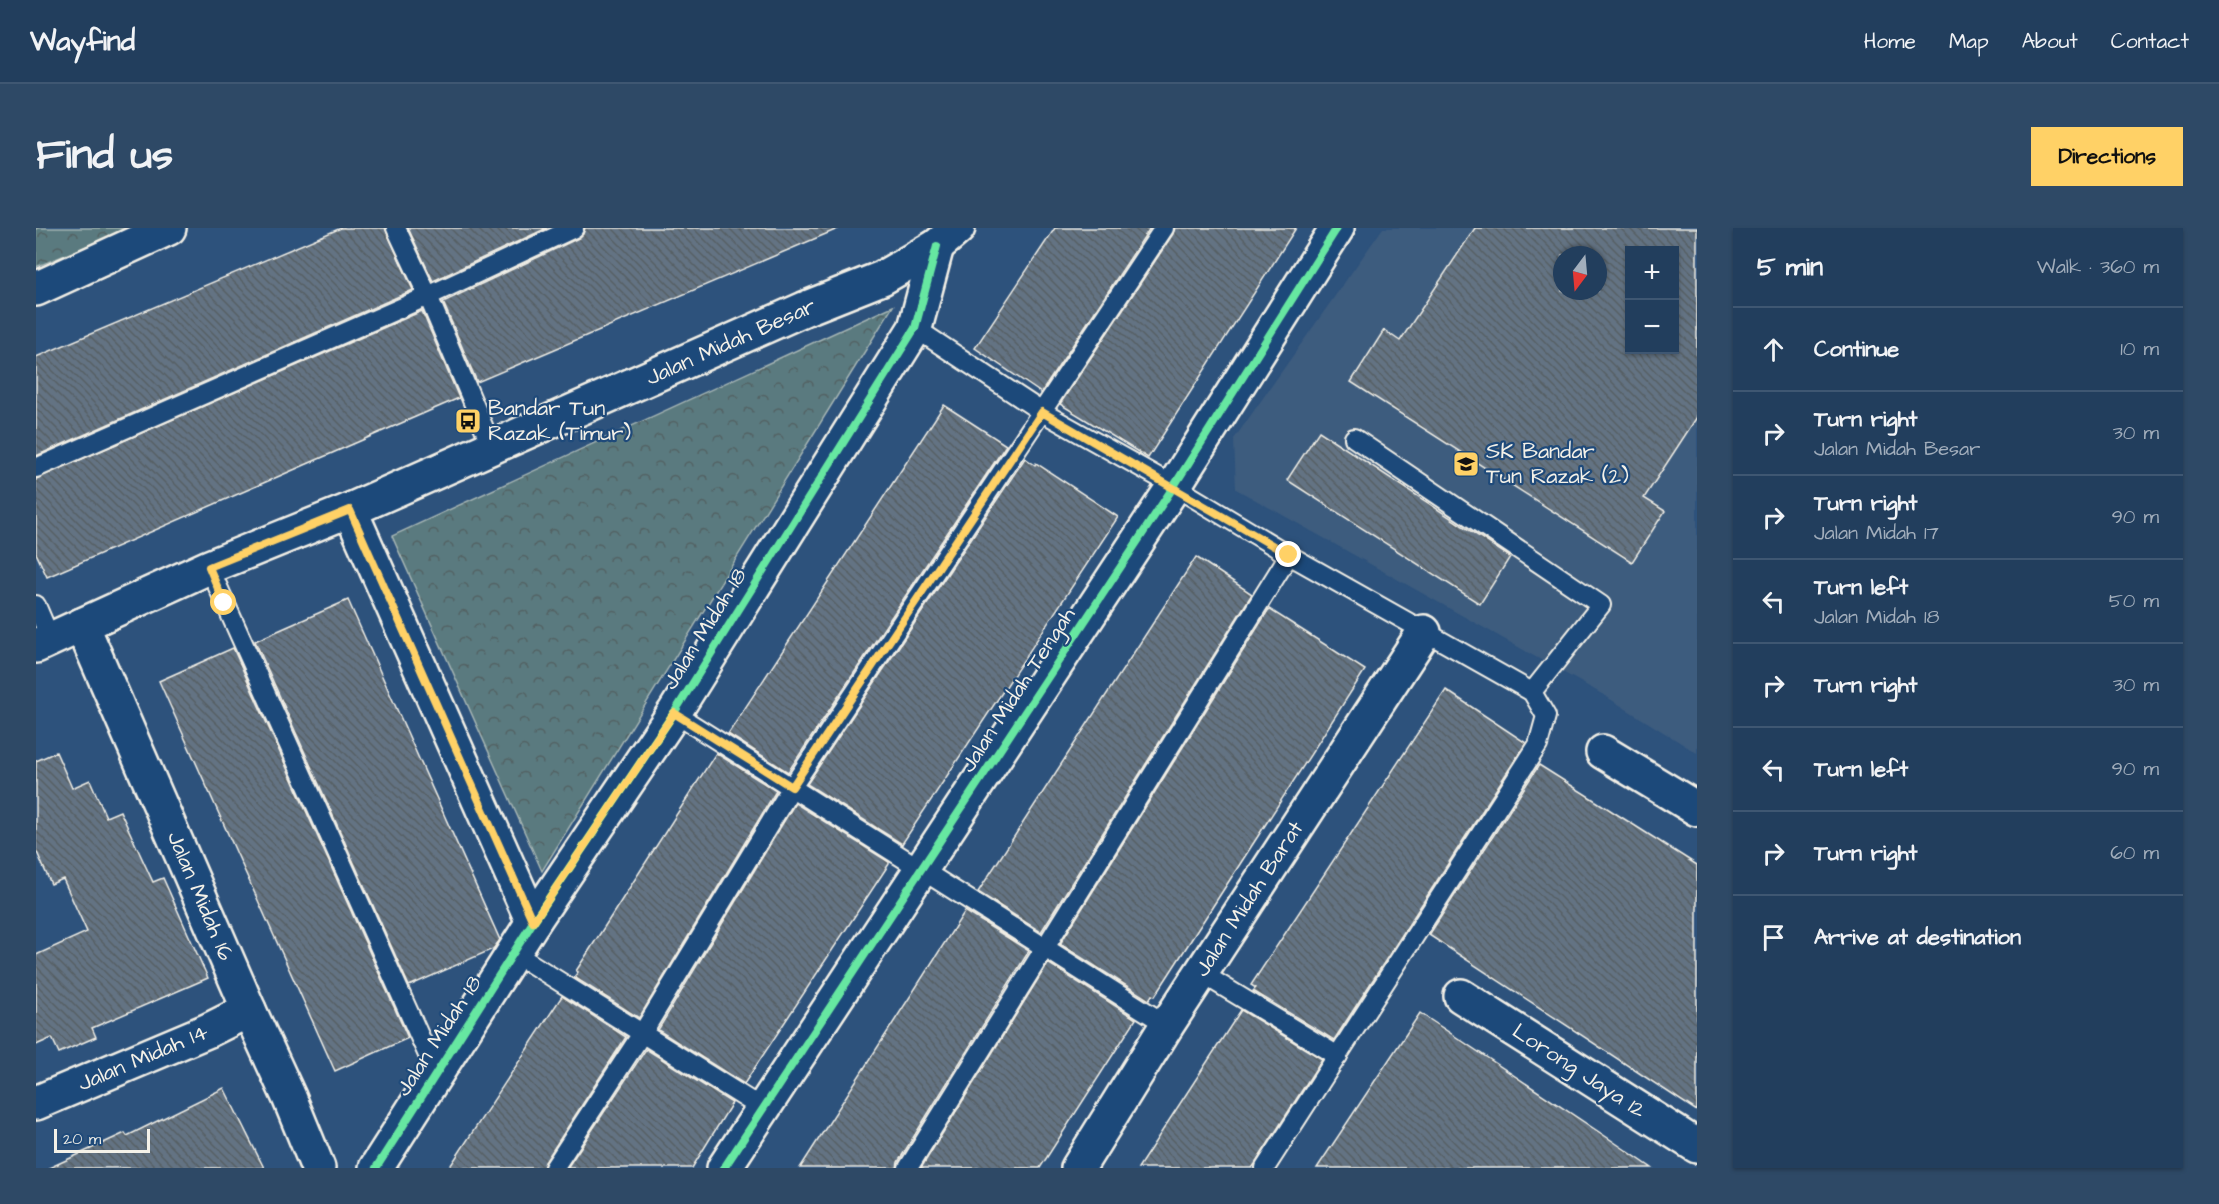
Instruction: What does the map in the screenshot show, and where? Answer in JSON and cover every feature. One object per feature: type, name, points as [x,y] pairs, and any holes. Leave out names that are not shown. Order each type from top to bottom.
[{"type":"street","points":[[36,289],[169,228]]},
{"type":"street","name":"Jalan Midah Tengah","points":[[724,1168],[1174,486],[1337,228]]},
{"type":"street","name":"Jalan Midah 18","points":[[376,1168],[533,922],[674,713],[915,328],[948,237]]},
{"type":"street","name":"Jalan Midah Besar","points":[[44,643],[209,567],[350,510],[793,314],[882,278],[948,237]]},
{"type":"street","points":[[350,510],[533,922]]},
{"type":"street","name":"Jalan Midah 16","points":[[82,625],[318,1168]]},
{"type":"street","name":"Jalan Midah Barat","points":[[1078,1168],[1167,1025],[1424,632]]},
{"type":"street","points":[[1603,752],[1697,810]]},
{"type":"street","name":"Lorong Jaya 12","points":[[1461,996],[1697,1146]]},
{"type":"street","name":"Jalan Midah 14","points":[[36,1103],[209,1030],[249,1010]]},
{"type":"lane","points":[[396,228],[428,296],[492,447]]},
{"type":"lane","points":[[36,468],[428,296],[574,228]]},
{"type":"lane","points":[[554,1168],[643,1032],[792,787],[1164,228]]},
{"type":"lane","points":[[915,328],[1042,412],[1532,692],[1546,716],[1538,745],[1264,1168]]},
{"type":"lane","points":[[1354,438],[1600,605],[1532,692]]},
{"type":"lane","points":[[908,1168],[1289,555]]},
{"type":"lane","points":[[209,567],[436,1073]]},
{"type":"lane","points":[[36,605],[44,643]]},
{"type":"lane","points":[[674,713],[1167,1025]]},
{"type":"lane","points":[[514,953],[763,1109]]},
{"type":"lane","points":[[1201,973],[1338,1056]]},
{"type":"shaded area","name":"SK Bandar Tun Razak (2)","points":[[1383,228],[1697,228],[1697,753],[1602,694],[1236,489],[1234,439]]},
{"type":"green space","points":[[36,228],[131,228],[36,267]]},
{"type":"green space","points":[[893,306],[542,871],[392,536]]},
{"type":"building","points":[[341,228],[385,228],[413,290],[36,456],[36,357]]},
{"type":"building","points":[[408,228],[547,228],[433,281]]},
{"type":"building","points":[[585,228],[840,228],[477,382],[443,302],[579,238]]},
{"type":"building","points":[[1055,228],[1150,228],[1041,393],[975,348]]},
{"type":"building","points":[[1175,228],[1296,228],[1148,458],[1060,404]]},
{"type":"building","points":[[1475,228],[1697,228],[1697,417],[1644,498],[1665,511],[1632,562],[1351,382],[1384,330],[1400,341]]},
{"type":"building","points":[[422,311],[459,398],[47,577],[36,553],[36,479]]},
{"type":"building","points":[[944,405],[1006,445],[788,772],[728,734]]},
{"type":"building","points":[[1319,431],[1510,557],[1480,604],[1287,480]]},
{"type":"building","points":[[1025,458],[1118,517],[902,844],[807,784]]},
{"type":"building","points":[[1196,557],[1252,594],[1041,932],[978,892]]},
{"type":"building","points":[[348,600],[500,940],[493,949],[409,986],[255,641]]},
{"type":"building","points":[[1269,609],[1365,670],[1155,996],[1152,995],[1149,1000],[1060,944]]},
{"type":"building","points":[[233,648],[408,1038],[335,1071],[159,681]]},
{"type":"building","points":[[1446,690],[1526,743],[1334,1040],[1253,991],[1256,988],[1251,985]]},
{"type":"building","points":[[56,752],[72,788],[90,780],[106,817],[120,811],[153,882],[163,878],[208,978],[92,1028],[96,1037],[59,1053],[52,1038],[36,1045],[36,955],[87,932],[63,879],[51,884],[36,850],[36,761]]},
{"type":"building","points":[[716,753],[776,791],[639,1018],[574,977]]},
{"type":"building","points":[[1539,765],[1697,865],[1697,1111],[1429,935]]},
{"type":"building","points":[[795,803],[889,864],[744,1084],[658,1030]]},
{"type":"building","points":[[965,911],[1029,951],[898,1162],[897,1168],[800,1168]]},
{"type":"building","points":[[1048,963],[1136,1019],[1040,1168],[921,1168]]},
{"type":"building","points":[[562,996],[626,1037],[543,1168],[449,1168]]},
{"type":"building","points":[[1241,1010],[1322,1059],[1255,1164],[1252,1168],[1138,1168]]},
{"type":"building","points":[[1420,1013],[1611,1140],[1652,1168],[1317,1168]]},
{"type":"building","points":[[646,1049],[732,1103],[692,1168],[567,1168]]},
{"type":"building","points":[[224,1088],[264,1168],[49,1168],[125,1133],[127,1136]]},
{"type":"cycle path","points":[[724,1168],[1174,486],[1337,228]]},
{"type":"cycle path","points":[[376,1168],[533,922],[674,713],[915,328],[937,246]]},
{"type":"place","name":"Bandar Tun Razak (Timur)","points":[[468,421]]},
{"type":"place","name":"SK Bandar Tun Razak (2)","points":[[1466,464]]},
{"type":"route","points":[[224,603],[209,567],[350,510],[533,922],[674,713],[792,787],[1042,412],[1174,486],[1289,555]]}]
